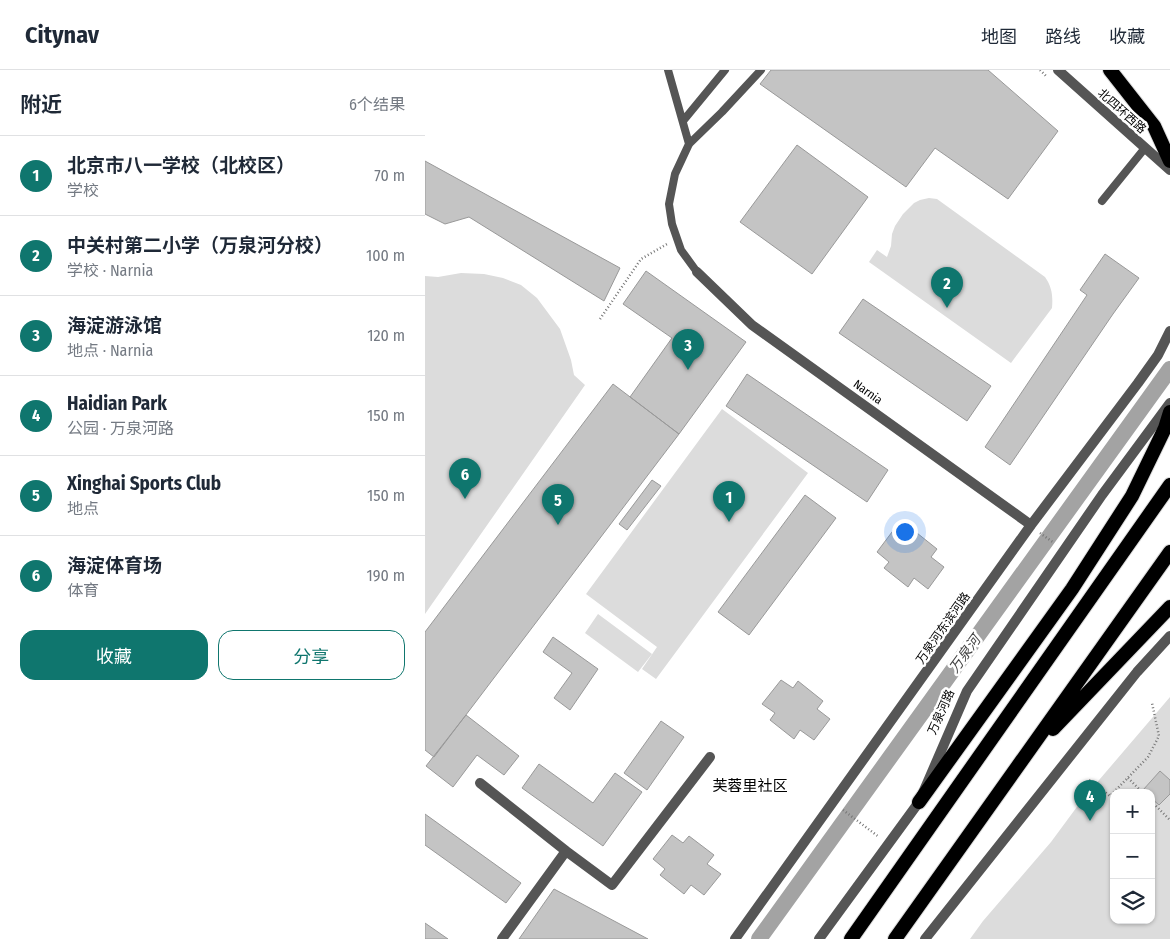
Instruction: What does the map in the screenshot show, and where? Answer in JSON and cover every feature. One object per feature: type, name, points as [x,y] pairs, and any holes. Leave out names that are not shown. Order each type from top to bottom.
[{"type":"highway","points":[[1109,70],[1154,126],[1170,161]]},
{"type":"highway","points":[[919,802],[1072,589],[1132,496],[1165,428],[1170,412]]},
{"type":"highway","points":[[851,939],[1170,485]]},
{"type":"highway","points":[[895,939],[1170,552]]},
{"type":"highway","points":[[1019,764],[1170,607]]},
{"type":"street","name":"北四环西路","points":[[1058,70],[1170,170]]},
{"type":"street","name":"Narnia","points":[[697,272],[752,325],[1031,525]]},
{"type":"street","name":"万泉河东滨河路","points":[[735,939],[1031,525],[1138,383],[1158,355],[1170,331]]},
{"type":"street","name":"万泉河路","points":[[819,939],[919,802],[967,691],[1102,495],[1170,403]]},
{"type":"street","points":[[925,939],[1137,672],[1170,636]]},
{"type":"street","points":[[480,783],[612,885],[710,757]]},
{"type":"street","points":[[502,939],[566,851]]},
{"type":"lane","points":[[669,70],[689,144]]},
{"type":"lane","points":[[683,121],[725,70]]},
{"type":"lane","points":[[697,272],[681,250],[672,224],[669,204],[675,174],[689,144],[761,70]]},
{"type":"lane","points":[[1102,201],[1145,148]]},
{"type":"path","points":[[600,319],[641,260],[677,238]]},
{"type":"path","points":[[1031,525],[1063,551]]},
{"type":"path","points":[[1089,780],[1110,796],[1148,757],[1159,736],[1152,703]]},
{"type":"path","points":[[1128,778],[1139,789]]},
{"type":"path","points":[[833,803],[888,843]]},
{"type":"path","points":[[1155,805],[1170,820]]},
{"type":"shaded area","points":[[929,198],[937,199],[1045,277],[1051,288],[1052,308],[1011,363],[869,262],[877,250],[887,257],[891,246],[892,234],[903,214],[914,203]]},
{"type":"shaded area","points":[[461,273],[484,274],[503,278],[521,285],[537,298],[560,329],[574,375],[585,385],[425,614],[425,276],[438,277]]},
{"type":"shaded area","points":[[722,409],[808,473],[656,679],[642,669],[657,647],[586,594]]},
{"type":"shaded area","points":[[598,614],[652,654],[638,672],[585,633]]},
{"type":"shaded area","points":[[1170,697],[1170,939],[970,939],[983,921],[1051,842],[1082,800]]},
{"type":"building","points":[[771,70],[988,70],[1058,131],[1008,199],[935,148],[906,187],[760,84]]},
{"type":"building","points":[[797,145],[868,197],[812,274],[740,222]]},
{"type":"building","points":[[425,161],[620,268],[604,301],[469,217],[445,224],[425,214]]},
{"type":"building","points":[[1105,254],[1139,278],[1010,465],[985,447],[1087,295],[1080,290]]},
{"type":"building","points":[[646,271],[746,342],[679,434],[630,397],[672,338],[623,304]]},
{"type":"building","points":[[863,299],[991,386],[967,421],[839,333]]},
{"type":"building","points":[[747,374],[888,470],[867,502],[726,406]]},
{"type":"building","points":[[613,384],[679,434],[434,757],[425,750],[425,632]]},
{"type":"building","points":[[652,480],[661,486],[627,530],[619,524]]},
{"type":"building","points":[[805,495],[836,518],[749,635],[718,612]]},
{"type":"building","points":[[895,528],[907,536],[912,529],[937,549],[931,557],[944,567],[928,589],[914,578],[908,587],[884,568],[889,562],[877,552]]},
{"type":"building","points":[[553,637],[598,669],[570,710],[554,698],[572,673],[543,652]]},
{"type":"building","points":[[781,680],[793,688],[798,681],[823,701],[817,709],[830,719],[814,740],[800,730],[794,739],[770,720],[775,713],[762,704]]},
{"type":"building","points":[[466,715],[519,756],[504,775],[477,755],[453,787],[426,766]]},
{"type":"building","points":[[661,721],[684,737],[647,790],[624,773]]},
{"type":"building","points":[[539,764],[593,803],[615,773],[642,792],[603,846],[522,788]]},
{"type":"building","points":[[1160,771],[1170,780],[1170,794],[1159,805],[1155,802],[1155,789],[1144,789]]},
{"type":"building","points":[[425,814],[521,883],[506,903],[425,845]]},
{"type":"building","points":[[672,835],[683,843],[689,836],[714,855],[707,864],[721,874],[704,895],[691,885],[684,894],[660,875],[665,869],[653,859]]},
{"type":"building","points":[[554,889],[648,939],[519,939]]},
{"type":"building","points":[[425,923],[448,939],[425,939]]},
{"type":"waterway","name":"万泉河","points":[[759,939],[1170,369]]},
{"type":"place","name":"中关村第二小学（万泉河分校）","points":[[947,308]]},
{"type":"place","name":"海淀游泳馆","points":[[688,370]]},
{"type":"place","name":"海淀体育场","points":[[465,499]]},
{"type":"place","name":"北京市八一学校（北校区）","points":[[729,522]]},
{"type":"place","name":"Xinghai Sports Club","points":[[558,525]]},
{"type":"place","name":"Haidian Park","points":[[1090,821]]},
{"type":"district","name":"芙蓉里社区","points":[[750,786]]}]
